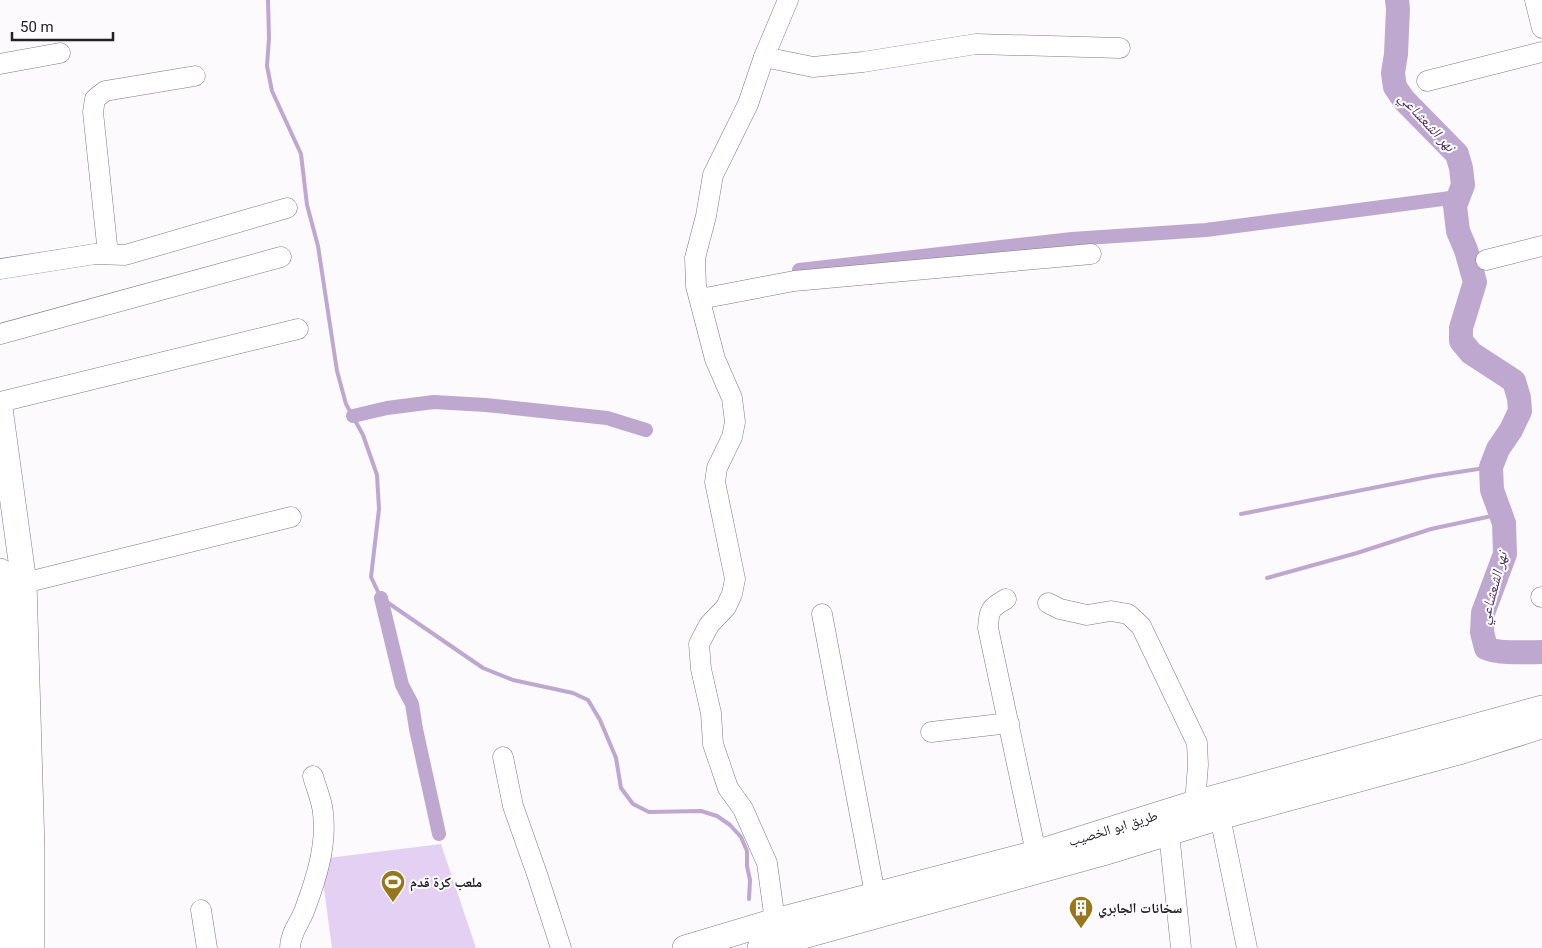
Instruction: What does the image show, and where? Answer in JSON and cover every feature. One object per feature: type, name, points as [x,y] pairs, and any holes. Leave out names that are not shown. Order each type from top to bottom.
[{"type":"main road","points":[[0,408],[24,583],[32,848],[32,948]]},
{"type":"main road","points":[[0,571],[7,641],[5,698],[12,948]]},
{"type":"main road","name":"طريق ابو الخصيب","points":[[760,948],[1103,854],[1456,743],[1542,708]]},
{"type":"main road","name":"طريق ابو الخصيب","points":[[685,948],[775,921],[1036,853],[1195,803],[1456,743],[1542,726]]},
{"type":"street","points":[[775,921],[767,863],[743,809],[728,788],[713,744],[711,713],[701,669],[699,644],[709,625],[726,607],[732,594],[735,579],[715,482],[717,468],[732,437],[735,422],[732,398],[716,359],[696,286],[695,258],[706,216],[713,175],[748,104],[764,57],[788,0]]},
{"type":"street","points":[[1535,0],[1542,28]]},
{"type":"street","points":[[764,57],[813,67],[863,62],[976,44],[1120,48]]},
{"type":"street","points":[[1427,81],[1542,52]]},
{"type":"street","points":[[0,64],[60,53]]},
{"type":"street","points":[[108,254],[93,112],[95,99],[105,91],[195,76]]},
{"type":"street","points":[[0,269],[95,254],[125,255],[287,208]]},
{"type":"street","points":[[1486,260],[1542,246]]},
{"type":"street","points":[[700,299],[794,281],[1090,254]]},
{"type":"street","points":[[0,334],[281,257]]},
{"type":"street","points":[[0,402],[298,329]]},
{"type":"street","points":[[24,583],[291,517]]},
{"type":"street","points":[[1006,598],[995,605],[989,612],[988,628],[1036,853]]},
{"type":"street","points":[[1048,603],[1060,609],[1087,615],[1111,611],[1128,614],[1141,626],[1197,743],[1198,765],[1195,803]]},
{"type":"street","points":[[822,614],[875,894]]},
{"type":"street","points":[[931,732],[1009,723]]},
{"type":"street","points":[[503,757],[513,806],[561,948]]},
{"type":"street","points":[[290,948],[290,941],[294,930],[302,917],[314,884],[324,835],[323,811],[313,776]]},
{"type":"street","points":[[1220,817],[1247,948]]},
{"type":"street","points":[[1169,833],[1181,948]]},
{"type":"street","points":[[201,910],[207,948]]},
{"type":"shaded area","name":"ملعب كرة قدم","points":[[441,844],[476,948],[332,948],[320,859]]},
{"type":"waterway","points":[[268,0],[269,38],[267,66],[272,91],[301,154],[307,205],[318,246],[337,371],[346,404],[363,435],[377,475],[379,509],[371,577],[381,598],[483,668],[513,680],[573,693],[588,700],[600,720],[616,758],[621,788],[633,804],[649,812],[701,811],[717,816],[730,825],[741,837],[747,851],[747,866],[750,880],[749,899]]},
{"type":"waterway","name":"نهر الشعشاعي","points":[[1397,0],[1396,54],[1393,73],[1395,87],[1404,100],[1457,154],[1461,168],[1463,185],[1455,206],[1458,231],[1466,250],[1475,282],[1461,328],[1461,341],[1471,353],[1514,381],[1519,398],[1520,411],[1511,430],[1498,449],[1491,467],[1492,490],[1504,523],[1505,554],[1483,613],[1482,632],[1486,648],[1491,650],[1542,652]]},
{"type":"waterway","points":[[799,270],[1072,239],[1206,230],[1458,197]]},
{"type":"waterway","points":[[353,416],[387,408],[434,402],[486,405],[607,418],[646,430]]},
{"type":"waterway","points":[[1241,514],[1433,476],[1491,467]]},
{"type":"waterway","points":[[1267,578],[1357,553],[1431,529],[1501,514]]},
{"type":"waterway","points":[[381,598],[402,685],[412,704],[439,834]]},
{"type":"place","name":"ملعب كرة قدم","points":[[393,903]]},
{"type":"place","name":"سخانات الجابري","points":[[1081,929]]}]
